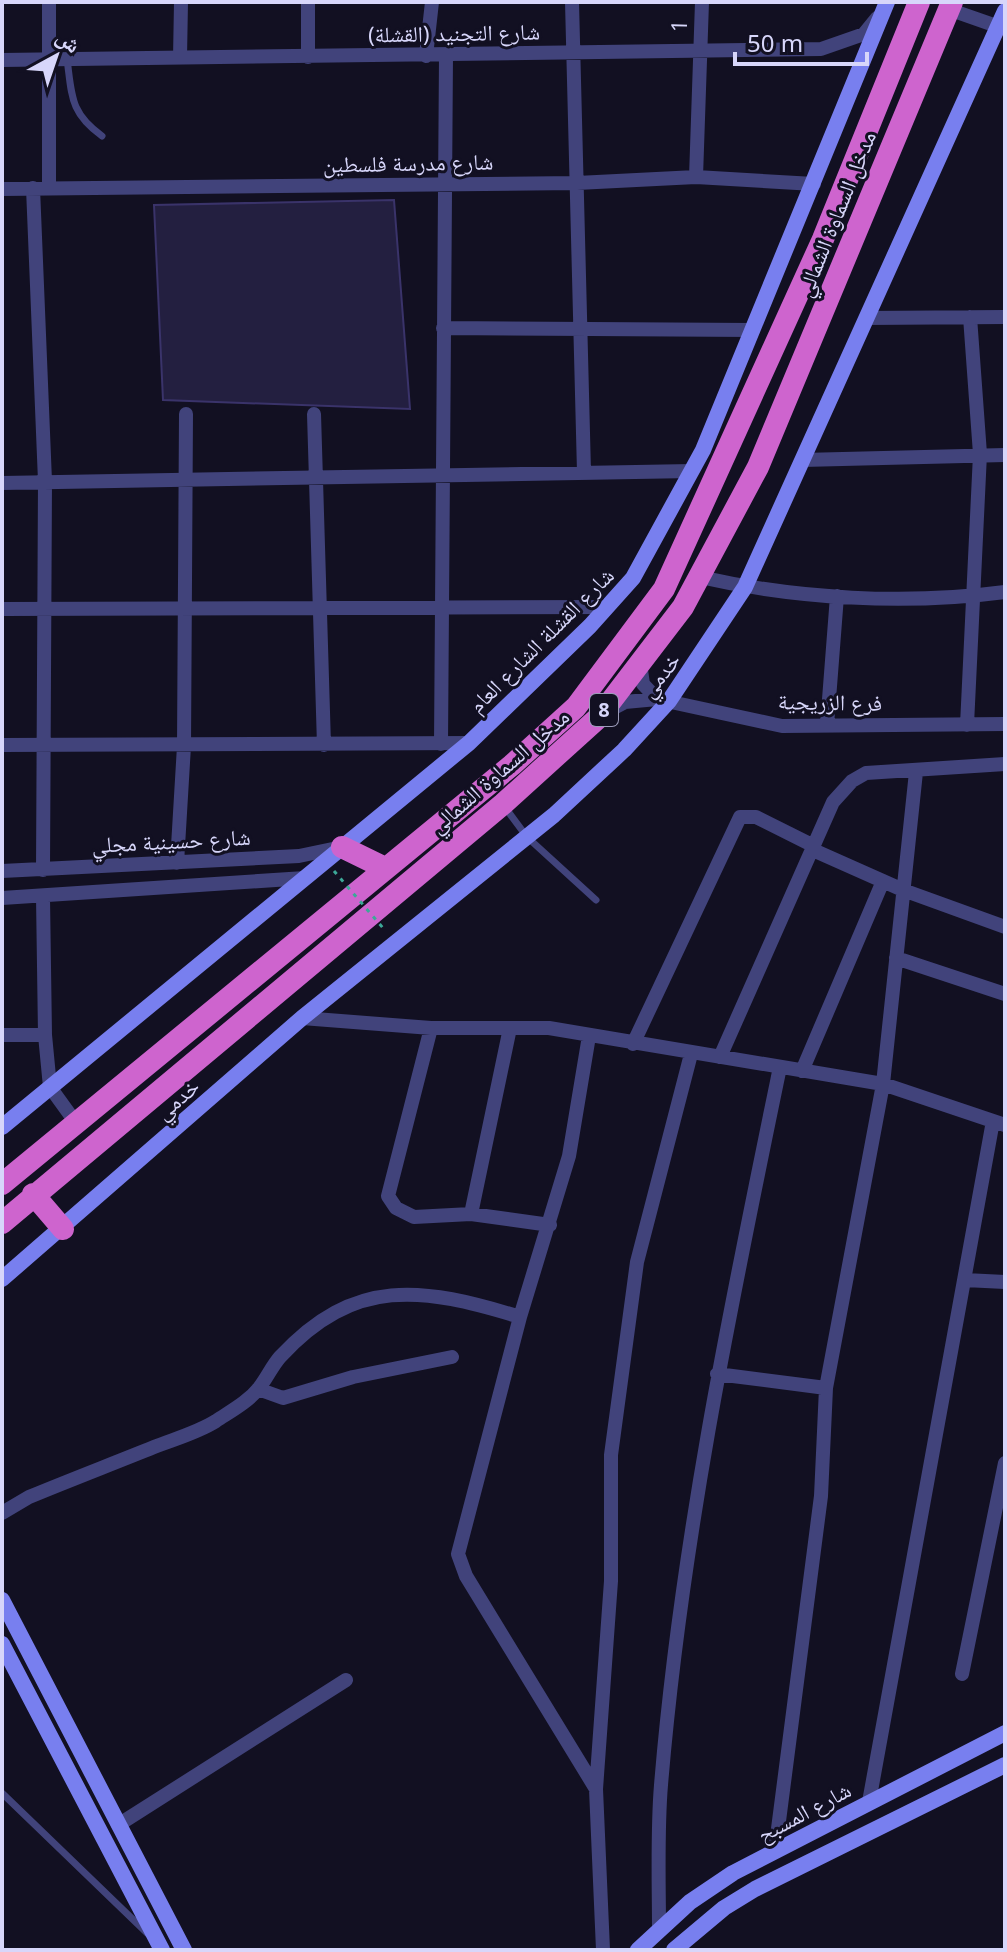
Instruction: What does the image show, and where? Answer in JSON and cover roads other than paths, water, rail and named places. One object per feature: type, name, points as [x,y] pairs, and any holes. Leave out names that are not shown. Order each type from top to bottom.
[{"type":"highway","name":"مدخل السماوة الشمالي","points":[[2,1184],[576,707],[664,589],[823,239],[919,2]]},
{"type":"highway","name":"مدخل السماوة الشمالي","points":[[2,1223],[503,804],[598,718],[683,607],[758,467],[950,6]]},
{"type":"highway","points":[[342,847],[385,868]]},
{"type":"highway","points":[[33,1194],[63,1229]]},
{"type":"main road","name":"شارع القشلة الشارع العام","points":[[2,1127],[469,743],[633,578],[692,471],[814,184],[884,6]]},
{"type":"main road","name":"خدمي","points":[[2,1279],[302,1018],[527,837],[624,750],[745,587],[1003,22]]},
{"type":"main road","points":[[2,1600],[184,1950]]},
{"type":"main road","points":[[2,1644],[161,1948]]},
{"type":"main road","name":"شارع المسبح","points":[[638,1950],[690,1902],[733,1873],[1005,1733]]},
{"type":"main road","points":[[674,1950],[692,1932],[755,1889],[1005,1765]]},
{"type":"street","points":[[49,2],[49,188]]},
{"type":"street","points":[[180,58],[181,2]]},
{"type":"street","points":[[308,2],[308,57]]},
{"type":"street","points":[[426,56],[432,2]]},
{"type":"street","points":[[572,2],[584,472]]},
{"type":"street","name":"1","points":[[696,177],[702,2]]},
{"type":"street","name":"شارع التجنيد (القشلة)","points":[[2,60],[821,49],[864,34],[884,6]]},
{"type":"street","points":[[950,6],[1003,22]]},
{"type":"street","points":[[441,744],[446,56]]},
{"type":"street","name":"شارع مدرسة فلسطين","points":[[2,189],[577,183],[696,177],[814,184]]},
{"type":"street","points":[[33,188],[45,481],[43,870]]},
{"type":"street","points":[[967,725],[980,454],[970,317]]},
{"type":"street","points":[[866,318],[1005,317]]},
{"type":"street","points":[[443,328],[753,330]]},
{"type":"street","points":[[177,863],[184,746],[186,414]]},
{"type":"street","points":[[314,414],[324,745]]},
{"type":"street","points":[[802,460],[1005,455]]},
{"type":"street","points":[[2,483],[692,471]]},
{"type":"street","points":[[700,577],[745,587],[837,596],[972,596],[1005,592]]},
{"type":"street","points":[[827,725],[837,596]]},
{"type":"street","points":[[2,609],[607,607]]},
{"type":"street","points":[[640,663],[643,684],[663,700]]},
{"type":"street","points":[[598,718],[625,702],[663,700]]},
{"type":"street","name":"فرع الزريجية","points":[[663,700],[782,726],[1005,724]]},
{"type":"street","points":[[2,745],[469,743]]},
{"type":"street","points":[[720,1057],[833,802],[852,781],[866,773],[1005,764]]},
{"type":"street","points":[[775,1852],[821,1496],[826,1388],[883,1084],[916,772]]},
{"type":"street","points":[[633,1044],[740,817],[756,817],[813,848],[903,890],[1005,927]]},
{"type":"street","name":"شارع حسينية مجلي","points":[[2,871],[299,856],[342,847]]},
{"type":"street","name":"شارع حسينية مجلي","points":[[2,898],[305,878]]},
{"type":"street","points":[[802,1071],[883,881]]},
{"type":"street","points":[[43,897],[45,1035],[50,1087],[76,1123]]},
{"type":"street","points":[[896,958],[1005,994]]},
{"type":"street","points":[[302,1018],[431,1028],[549,1028],[883,1084],[999,1123],[965,1280],[869,1802]]},
{"type":"street","points":[[431,1028],[388,1196],[396,1208],[414,1217],[471,1214],[550,1225]]},
{"type":"street","points":[[471,1214],[510,1028]]},
{"type":"street","points":[[2,1035],[45,1035]]},
{"type":"street","points":[[589,1036],[569,1156],[520,1317],[458,1554],[466,1576],[596,1789]]},
{"type":"street","points":[[603,1950],[596,1789],[611,1581],[611,1455],[637,1262],[691,1054]]},
{"type":"street","points":[[659,1931],[661,1788],[675,1649],[717,1374],[780,1067]]},
{"type":"street","points":[[965,1280],[1005,1282]]},
{"type":"street","points":[[2,1513],[29,1497],[211,1424],[258,1389],[279,1358],[337,1309],[363,1298],[387,1294],[430,1296],[473,1302],[520,1317]]},
{"type":"street","points":[[258,1389],[283,1398],[306,1394],[353,1377],[452,1357]]},
{"type":"street","points":[[717,1374],[826,1388]]},
{"type":"street","points":[[962,1674],[1005,1463]]},
{"type":"street","points":[[118,1825],[346,1680]]},
{"type":"street","points":[[692,1932],[693,1950]]},
{"type":"lane","points":[[67,59],[73,105],[82,122],[102,136]]},
{"type":"lane","points":[[503,804],[527,837],[596,900]]},
{"type":"lane","points":[[2,1793],[161,1948]]}]
